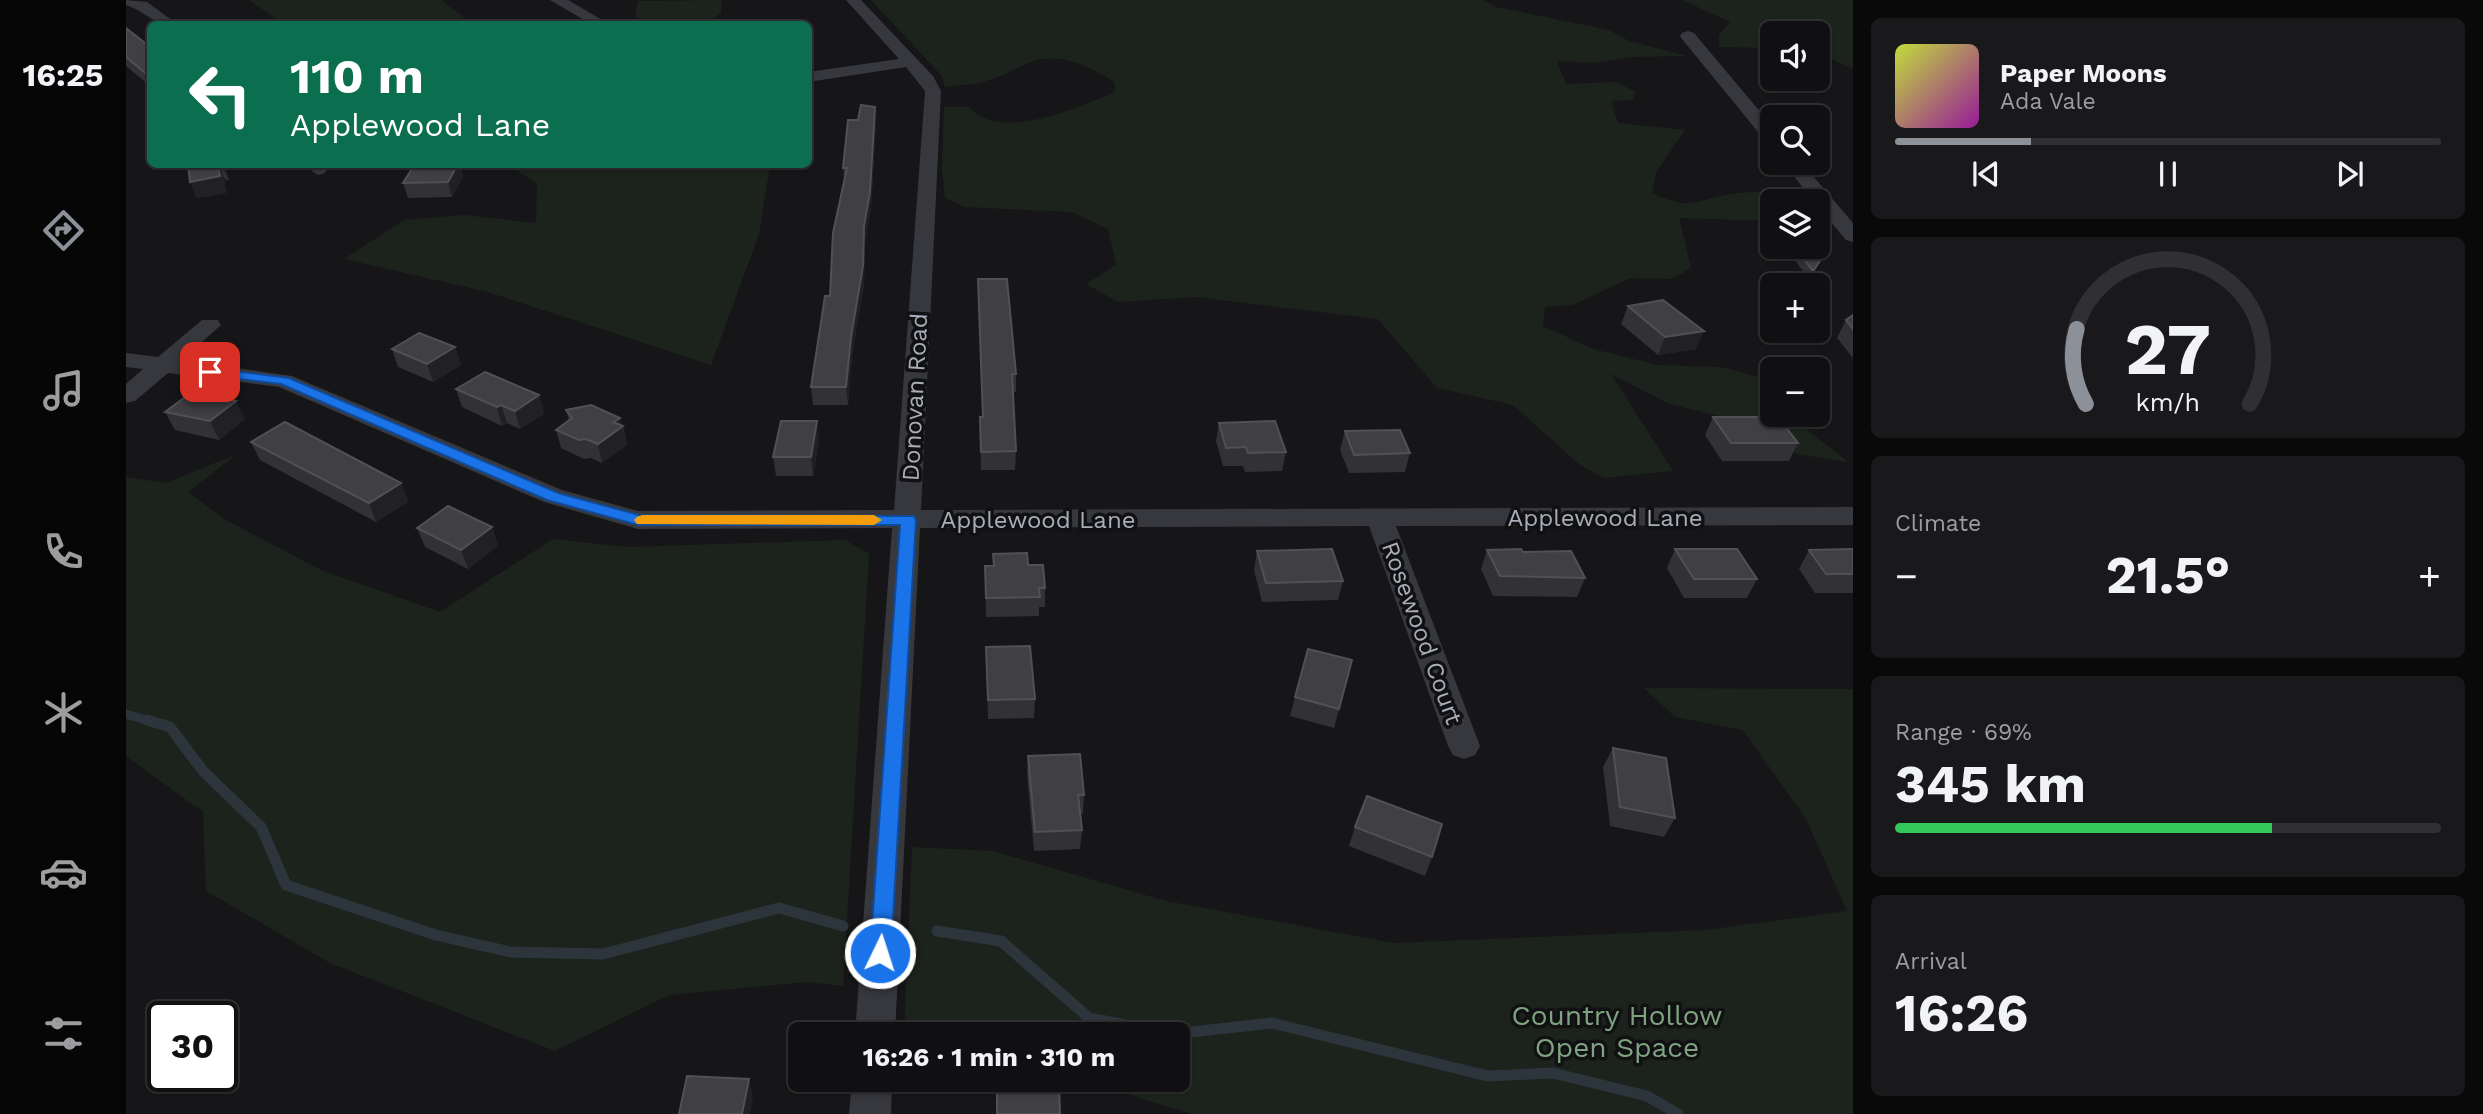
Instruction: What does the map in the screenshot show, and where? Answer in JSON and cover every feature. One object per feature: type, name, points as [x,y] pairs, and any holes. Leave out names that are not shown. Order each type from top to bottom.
[{"type":"street","points":[[127,0],[142,5],[165,21]]},
{"type":"street","points":[[557,0],[596,21]]},
{"type":"street","name":"Donovan Road","points":[[853,0],[933,91],[876,1022]]},
{"type":"street","points":[[1688,36],[1760,123]]},
{"type":"street","points":[[812,77],[910,62]]},
{"type":"street","points":[[1802,175],[1853,236]]},
{"type":"street","points":[[126,396],[210,325]]},
{"type":"street","name":"Applewood Lane","points":[[126,360],[284,381],[553,496],[638,520],[1380,520],[1853,516]]},
{"type":"street","name":"Rosewood Court","points":[[1380,520],[1464,746]]},
{"type":"street","points":[[870,1114],[871,1092]]},
{"type":"green space","points":[[249,0],[441,0],[468,21],[280,21]]},
{"type":"green space","points":[[722,0],[721,13],[710,21],[644,21],[635,16],[638,1]]},
{"type":"green space","points":[[871,0],[1484,0],[1496,7],[1609,30],[1629,41],[1687,56],[1631,57],[1594,63],[1557,61],[1566,84],[1616,82],[1636,92],[1633,100],[1611,101],[1618,123],[1685,130],[1656,172],[1652,193],[1676,202],[1692,203],[1719,196],[1760,192],[1760,221],[1679,218],[1691,268],[1672,279],[1630,278],[1573,305],[1545,307],[1543,326],[1593,349],[1657,365],[1721,367],[1760,378],[1760,427],[1804,427],[1848,462],[1796,454],[1750,423],[1669,404],[1611,374],[1673,471],[1604,478],[1579,464],[1513,405],[1437,388],[1378,319],[1196,297],[1118,302],[1086,284],[1116,265],[1108,229],[1072,212],[965,207],[945,198],[942,169],[944,107],[969,107],[982,117],[1000,122],[1040,119],[1115,92],[1114,82],[1084,65],[1062,59],[1028,63],[1006,74],[972,84],[945,87],[942,76]]},
{"type":"green space","points":[[1682,0],[1853,0],[1853,69],[1830,58],[1830,21],[1760,21],[1760,48],[1719,47],[1719,35],[1730,22]]},
{"type":"green space","points":[[513,168],[784,168],[769,171],[759,234],[711,365],[488,292],[344,259],[404,220],[464,215],[536,223],[537,183]]},
{"type":"green space","points":[[237,454],[188,492],[224,519],[321,570],[440,612],[553,539],[628,547],[845,540],[869,554],[843,986],[806,982],[669,995],[555,1051],[330,963],[206,891],[203,812],[126,756],[126,477],[166,483]]},
{"type":"green space","name":"Country Hollow Open Space","points":[[1644,688],[1853,689],[1853,1114],[1193,1114],[1120,1092],[1190,1092],[1190,1022],[905,1022],[912,847],[993,851],[1166,901],[1394,943],[1706,930],[1847,911],[1806,819],[1743,730],[1675,717]]},
{"type":"building","points":[[126,28],[147,45],[147,74],[126,57]]},
{"type":"building","points":[[861,105],[875,107],[863,266],[846,387],[811,387],[825,296],[830,296],[833,233],[847,168],[843,168],[848,120],[858,120]]},
{"type":"building","points":[[188,168],[218,168],[220,176],[190,182]]},
{"type":"building","points":[[412,168],[456,168],[448,182],[403,183]]},
{"type":"building","points":[[1804,259],[1821,259],[1813,271]]},
{"type":"building","points":[[978,279],[1007,279],[1016,374],[1012,374],[1016,451],[981,452],[980,417],[983,417]]},
{"type":"building","points":[[1663,300],[1704,331],[1665,337],[1628,306]]},
{"type":"building","points":[[1853,315],[1853,329],[1846,320]]},
{"type":"building","points":[[419,333],[455,347],[427,364],[392,349]]},
{"type":"building","points":[[485,372],[539,395],[515,411],[501,405],[497,407],[456,389]]},
{"type":"building","points":[[192,392],[236,401],[210,421],[165,412]]},
{"type":"building","points":[[591,405],[620,418],[613,422],[623,426],[598,444],[586,439],[579,440],[556,430],[572,418],[566,410]]},
{"type":"building","points":[[1713,417],[1760,417],[1760,427],[1786,427],[1798,443],[1731,443]]},
{"type":"building","points":[[781,421],[817,421],[811,457],[773,457]]},
{"type":"building","points":[[1275,421],[1286,452],[1248,453],[1246,447],[1226,448],[1219,423]]},
{"type":"building","points":[[285,422],[401,483],[369,503],[251,442]]},
{"type":"building","points":[[1400,430],[1410,453],[1354,455],[1345,431]]},
{"type":"building","points":[[448,506],[492,527],[461,550],[417,528]]},
{"type":"building","points":[[1332,549],[1343,581],[1266,583],[1257,551]]},
{"type":"building","points":[[1521,549],[1523,552],[1571,551],[1585,578],[1500,576],[1487,550]]},
{"type":"building","points":[[1675,549],[1737,549],[1757,579],[1694,579]]},
{"type":"building","points":[[1853,549],[1853,574],[1826,574],[1809,550]]},
{"type":"building","points":[[1027,553],[1028,565],[1043,565],[1045,588],[1039,588],[1040,597],[986,598],[985,566],[994,566],[993,554]]},
{"type":"building","points":[[1030,646],[1035,699],[988,700],[986,647]]},
{"type":"building","points":[[1308,649],[1352,660],[1339,709],[1295,697]]},
{"type":"building","points":[[1613,748],[1666,758],[1675,818],[1620,807]]},
{"type":"building","points":[[1080,754],[1084,795],[1078,795],[1082,830],[1035,832],[1028,756]]},
{"type":"building","points":[[1367,796],[1442,824],[1432,857],[1355,827]]},
{"type":"building","points":[[687,1076],[749,1079],[742,1114],[679,1114]]},
{"type":"building","points":[[997,1092],[1059,1092],[1060,1114],[997,1114]]},
{"type":"waterway","points":[[126,714],[153,722]]},
{"type":"waterway","points":[[147,720],[170,727],[203,771],[261,827],[286,885],[436,935],[510,952],[603,954],[779,908],[843,926]]},
{"type":"waterway","points":[[937,931],[1001,941],[1089,1018],[1174,1034],[1272,1023],[1488,1076],[1553,1073],[1647,1096],[1678,1114]]},
{"type":"slow traffic","points":[[642,520],[874,520]]},
{"type":"route","points":[[210,372],[284,381],[553,496],[638,520],[908,520],[880,953]]}]
